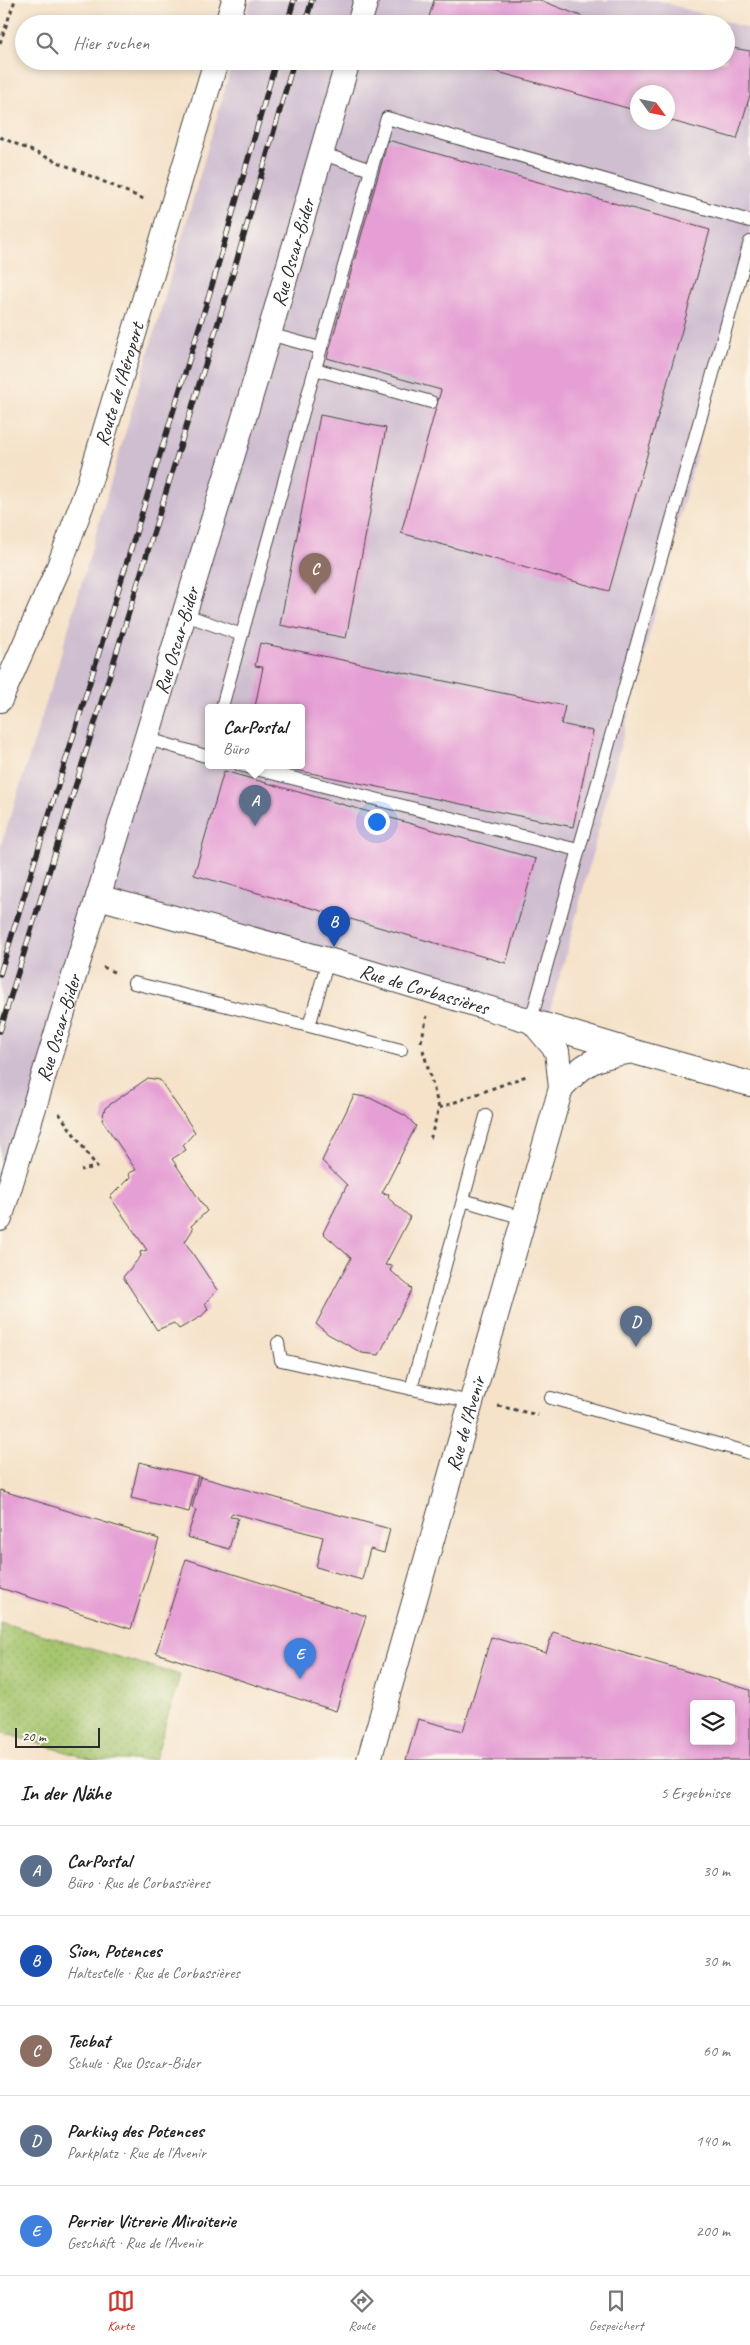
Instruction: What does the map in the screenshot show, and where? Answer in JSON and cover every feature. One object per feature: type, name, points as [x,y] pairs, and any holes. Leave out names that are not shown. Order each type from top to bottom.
[{"type":"street","points":[[230,15],[234,0]]},
{"type":"street","points":[[362,15],[366,0]]},
{"type":"street","name":"Route de l'Aéroport","points":[[0,700],[58,569],[87,490],[213,70]]},
{"type":"street","name":"Rue Oscar-Bider","points":[[0,1219],[269,334],[345,70]]},
{"type":"street","name":"Rue de Corbassières","points":[[98,897],[328,960],[631,1051],[750,1084]]},
{"type":"street","name":"Rue de l'Avenir","points":[[369,1760],[523,1218],[562,1088],[557,1052],[531,1020]]},
{"type":"street","name":"Rue de l'Avenir","points":[[562,1088],[590,1061],[604,1055],[631,1051]]},
{"type":"lane","points":[[223,704],[320,348],[387,118],[750,221]]},
{"type":"lane","points":[[320,153],[371,170]]},
{"type":"lane","points":[[531,1020],[750,242]]},
{"type":"lane","points":[[269,334],[320,348]]},
{"type":"lane","points":[[315,369],[431,402]]},
{"type":"lane","points":[[183,614],[242,634]]},
{"type":"lane","points":[[145,738],[205,755]]},
{"type":"lane","points":[[256,769],[578,850]]},
{"type":"lane","points":[[310,1026],[328,960]]},
{"type":"lane","points":[[134,983],[401,1050]]},
{"type":"lane","points":[[411,1389],[486,1116]]},
{"type":"lane","points":[[463,1200],[523,1218]]},
{"type":"lane","points":[[278,1343],[281,1360],[471,1402]]},
{"type":"lane","points":[[551,1398],[750,1453]]},
{"type":"path","points":[[0,42],[15,0]]},
{"type":"path","points":[[0,137],[171,210]]},
{"type":"path","points":[[427,1013],[421,1043],[438,1108],[430,1140]]},
{"type":"path","points":[[438,1108],[529,1075]]},
{"type":"path","points":[[56,1108],[97,1167],[81,1170]]},
{"type":"path","points":[[498,1406],[546,1417]]},
{"type":"shaded area","points":[[251,0],[657,0],[705,15],[247,15]]},
{"type":"shaded area","points":[[735,24],[750,29],[750,248],[567,951],[546,1024],[98,897],[0,1219],[0,849],[55,675],[230,70],[735,70]]},
{"type":"green space","points":[[0,1622],[180,1675],[155,1760],[93,1760],[0,1732]]},
{"type":"building","points":[[434,0],[540,0],[578,15],[430,15]]},
{"type":"building","points":[[735,48],[750,51],[750,95],[737,139],[675,122],[675,85],[630,85],[630,109],[491,70],[735,70]]},
{"type":"building","points":[[388,140],[710,230],[609,591],[401,533],[441,390],[327,358]]},
{"type":"building","points":[[320,415],[386,428],[346,638],[280,625]]},
{"type":"building","points":[[260,643],[565,706],[561,724],[593,731],[573,827],[291,769],[305,769],[305,704],[256,704],[263,667],[255,666]]},
{"type":"building","points":[[224,771],[536,859],[506,963],[194,875]]},
{"type":"building","points":[[148,1078],[160,1080],[195,1132],[183,1145],[186,1150],[172,1159],[207,1211],[191,1226],[193,1229],[185,1242],[217,1290],[205,1303],[208,1309],[202,1316],[179,1329],[174,1323],[157,1330],[123,1277],[141,1256],[140,1252],[147,1250],[110,1197],[130,1177],[129,1173],[136,1170],[102,1120],[105,1108]]},
{"type":"building","points":[[354,1095],[370,1098],[406,1116],[416,1126],[382,1193],[389,1194],[388,1198],[410,1217],[385,1265],[393,1266],[390,1270],[412,1289],[379,1355],[362,1353],[328,1334],[316,1324],[351,1258],[323,1233],[347,1185],[322,1161]]},
{"type":"building","points":[[139,1462],[198,1476],[189,1512],[131,1498]]},
{"type":"building","points":[[200,1477],[390,1529],[384,1553],[370,1549],[362,1580],[316,1567],[323,1537],[232,1513],[230,1517],[238,1518],[229,1549],[187,1537],[196,1510],[192,1508]]},
{"type":"building","points":[[0,1490],[159,1539],[131,1629],[0,1588]]},
{"type":"building","points":[[186,1559],[366,1616],[336,1711],[156,1653]]},
{"type":"building","points":[[553,1632],[750,1690],[750,1760],[406,1760],[418,1719],[463,1731],[491,1637],[546,1653]]},
{"type":"railway","points":[[290,15],[294,0]]},
{"type":"railway","points":[[308,15],[312,0]]},
{"type":"railway","points":[[0,974],[214,279],[273,70]]},
{"type":"railway","points":[[0,1031],[230,284],[291,70]]},
{"type":"place","name":"Tecbat","points":[[315,594]]},
{"type":"place","name":"CarPostal","points":[[255,826]]},
{"type":"place","name":"Sion, Potences","points":[[334,947]]},
{"type":"place","name":"Parking des Potences","points":[[636,1347]]},
{"type":"place","name":"Perrier Vitrerie Miroiterie","points":[[300,1679]]}]
